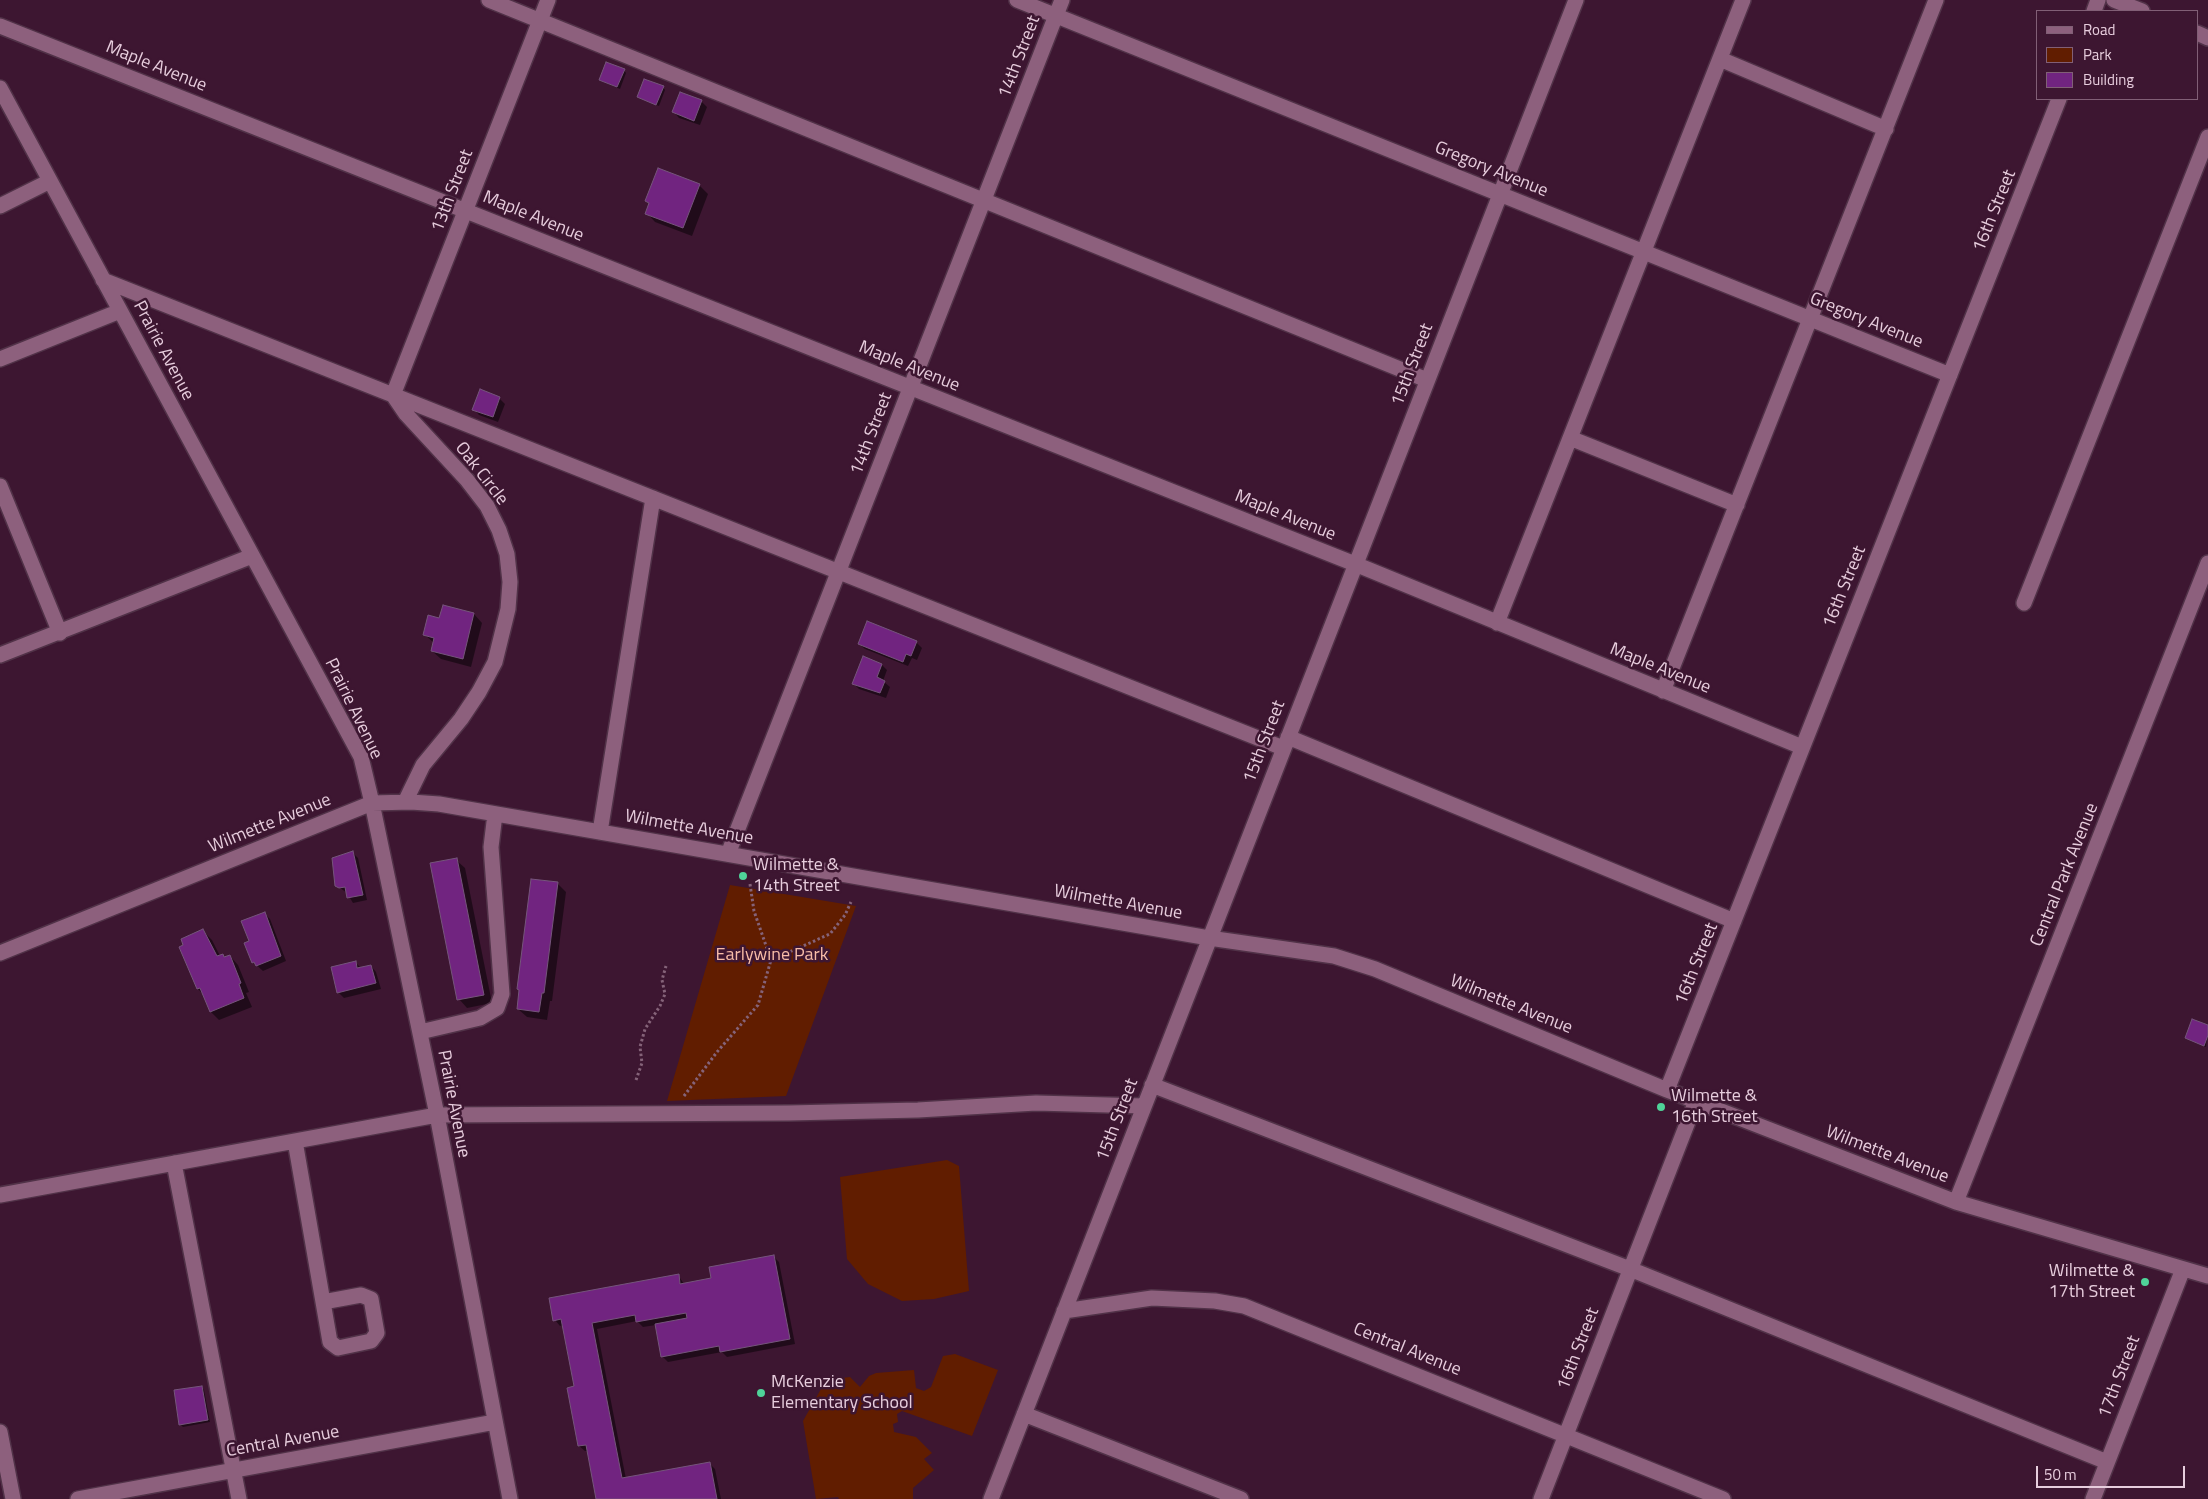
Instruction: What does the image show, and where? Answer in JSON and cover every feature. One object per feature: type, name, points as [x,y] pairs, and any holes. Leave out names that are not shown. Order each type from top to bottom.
[{"type":"street","points":[[489,0],[983,202],[1427,380]]},
{"type":"street","name":"13th Street","points":[[393,395],[548,0]]},
{"type":"street","name":"Gregory Avenue","points":[[1017,0],[1950,375]]},
{"type":"street","name":"14th Street","points":[[728,854],[1062,0]]},
{"type":"street","name":"15th Street","points":[[991,1499],[1576,0]]},
{"type":"street","points":[[1497,622],[1743,0]]},
{"type":"street","points":[[1663,691],[1936,0]]},
{"type":"street","points":[[2114,0],[2139,10]]},
{"type":"street","name":"Maple Avenue","points":[[0,26],[1355,564],[1802,748]]},
{"type":"street","points":[[1720,59],[1886,129]]},
{"type":"street","name":"Prairie Avenue","points":[[0,88],[361,758],[437,1115],[510,1499]]},
{"type":"street","name":"16th Street","points":[[1667,1090],[2059,100]]},
{"type":"street","points":[[2024,603],[2208,137]]},
{"type":"street","points":[[0,206],[50,181]]},
{"type":"street","points":[[102,280],[838,572],[1285,743],[1734,921]]},
{"type":"street","points":[[0,359],[120,311]]},
{"type":"street","name":"Oak Circle","points":[[393,395],[406,414],[467,480],[486,506],[499,530],[507,554],[510,582],[508,609],[495,662],[479,692],[461,719],[423,765],[405,802]]},
{"type":"street","points":[[1570,438],[1737,505]]},
{"type":"street","points":[[0,486],[60,633]]},
{"type":"street","points":[[600,832],[654,498]]},
{"type":"street","points":[[0,655],[252,556]]},
{"type":"street","name":"Central Park Avenue","points":[[1956,1202],[2208,562]]},
{"type":"street","name":"Wilmette Avenue","points":[[0,953],[372,803],[439,804],[1209,938],[1334,956],[1375,969],[1667,1090],[1956,1202],[2208,1276]]},
{"type":"street","points":[[420,1032],[480,1018],[497,1008],[502,994],[491,847],[495,814]]},
{"type":"street","points":[[1152,1085],[1630,1269],[2107,1462]]},
{"type":"street","name":"16th Street","points":[[1541,1499],[1696,1101]]},
{"type":"street","points":[[0,1195],[437,1115],[918,1110],[1036,1103],[1144,1106]]},
{"type":"street","points":[[295,1141],[323,1302]]},
{"type":"street","points":[[174,1163],[239,1499]]},
{"type":"street","name":"17th Street","points":[[2093,1499],[2183,1269]]},
{"type":"street","name":"Central Avenue","points":[[1064,1311],[1152,1298],[1215,1301],[1244,1306],[1723,1499]]},
{"type":"street","points":[[1024,1414],[1241,1499]]},
{"type":"street","name":"Central Avenue","points":[[78,1499],[495,1422]]},
{"type":"street","points":[[0,1432],[13,1499]]},
{"type":"path","points":[[675,1114],[676,1107],[717,1052],[758,1005],[771,960],[754,911],[750,884]]},
{"type":"path","points":[[771,960],[830,934],[845,915],[851,902]]},
{"type":"path","points":[[636,1080],[642,1063],[640,1047],[645,1029],[660,1006],[665,994],[662,980],[666,966]]},
{"type":"green space","name":"Earlywine Park","points":[[730,885],[856,906],[786,1096],[667,1101]]},
{"type":"green space","points":[[947,1160],[959,1166],[969,1291],[934,1299],[902,1301],[868,1284],[847,1259],[840,1177]]},
{"type":"green space","points":[[955,1354],[998,1370],[972,1436],[902,1411],[897,1414],[898,1422],[893,1424],[894,1432],[916,1437],[932,1453],[924,1459],[934,1470],[913,1488],[913,1499],[839,1499],[838,1497],[816,1499],[803,1421],[826,1380],[850,1377],[860,1387],[869,1376],[876,1373],[914,1370],[916,1388],[924,1391],[931,1387],[943,1356]]},
{"type":"building","points":[[606,62],[625,69],[617,87],[599,80]]},
{"type":"building","points":[[644,79],[664,86],[656,105],[637,97]]},
{"type":"building","points":[[680,92],[702,100],[694,121],[672,112]]},
{"type":"building","points":[[658,168],[700,184],[683,228],[645,214],[649,203],[645,201]]},
{"type":"building","points":[[480,389],[500,397],[493,417],[472,410]]},
{"type":"building","points":[[443,605],[474,613],[463,659],[431,651],[434,638],[423,635],[428,615],[439,618]]},
{"type":"building","points":[[867,621],[917,641],[911,656],[906,654],[903,662],[858,644]]},
{"type":"building","points":[[863,656],[882,664],[877,677],[885,681],[880,693],[852,684]]},
{"type":"building","points":[[353,851],[363,895],[347,898],[345,887],[339,888],[335,886],[332,858]]},
{"type":"building","points":[[457,858],[484,995],[457,1000],[430,863]]},
{"type":"building","points":[[531,879],[558,882],[544,993],[542,993],[539,1012],[517,1009],[519,990],[517,989]]},
{"type":"building","points":[[265,912],[281,956],[256,966],[254,962],[252,963],[244,943],[249,941],[241,921]]},
{"type":"building","points":[[203,929],[217,956],[223,954],[224,957],[230,955],[241,983],[239,984],[244,998],[210,1012],[200,988],[197,989],[179,947],[183,945],[181,939]]},
{"type":"building","points":[[356,961],[357,968],[371,965],[376,983],[337,993],[331,967]]},
{"type":"building","points":[[2192,1019],[2208,1025],[2208,1035],[2204,1046],[2185,1038]]},
{"type":"building","points":[[774,1255],[790,1339],[720,1352],[719,1346],[661,1357],[655,1324],[687,1318],[686,1313],[636,1322],[635,1315],[592,1323],[622,1478],[710,1462],[717,1499],[596,1499],[586,1445],[578,1446],[567,1388],[574,1386],[561,1319],[553,1321],[549,1298],[679,1274],[680,1284],[711,1278],[709,1267]]},
{"type":"building","points":[[202,1386],[208,1420],[179,1425],[174,1390]]},
{"type":"place","name":"Wilmette & 14th Street","points":[[743,876]]},
{"type":"place","name":"Wilmette & 16th Street","points":[[1661,1107]]},
{"type":"place","name":"Wilmette & 17th Street","points":[[2145,1282]]},
{"type":"place","name":"McKenzie Elementary School","points":[[761,1393]]}]
